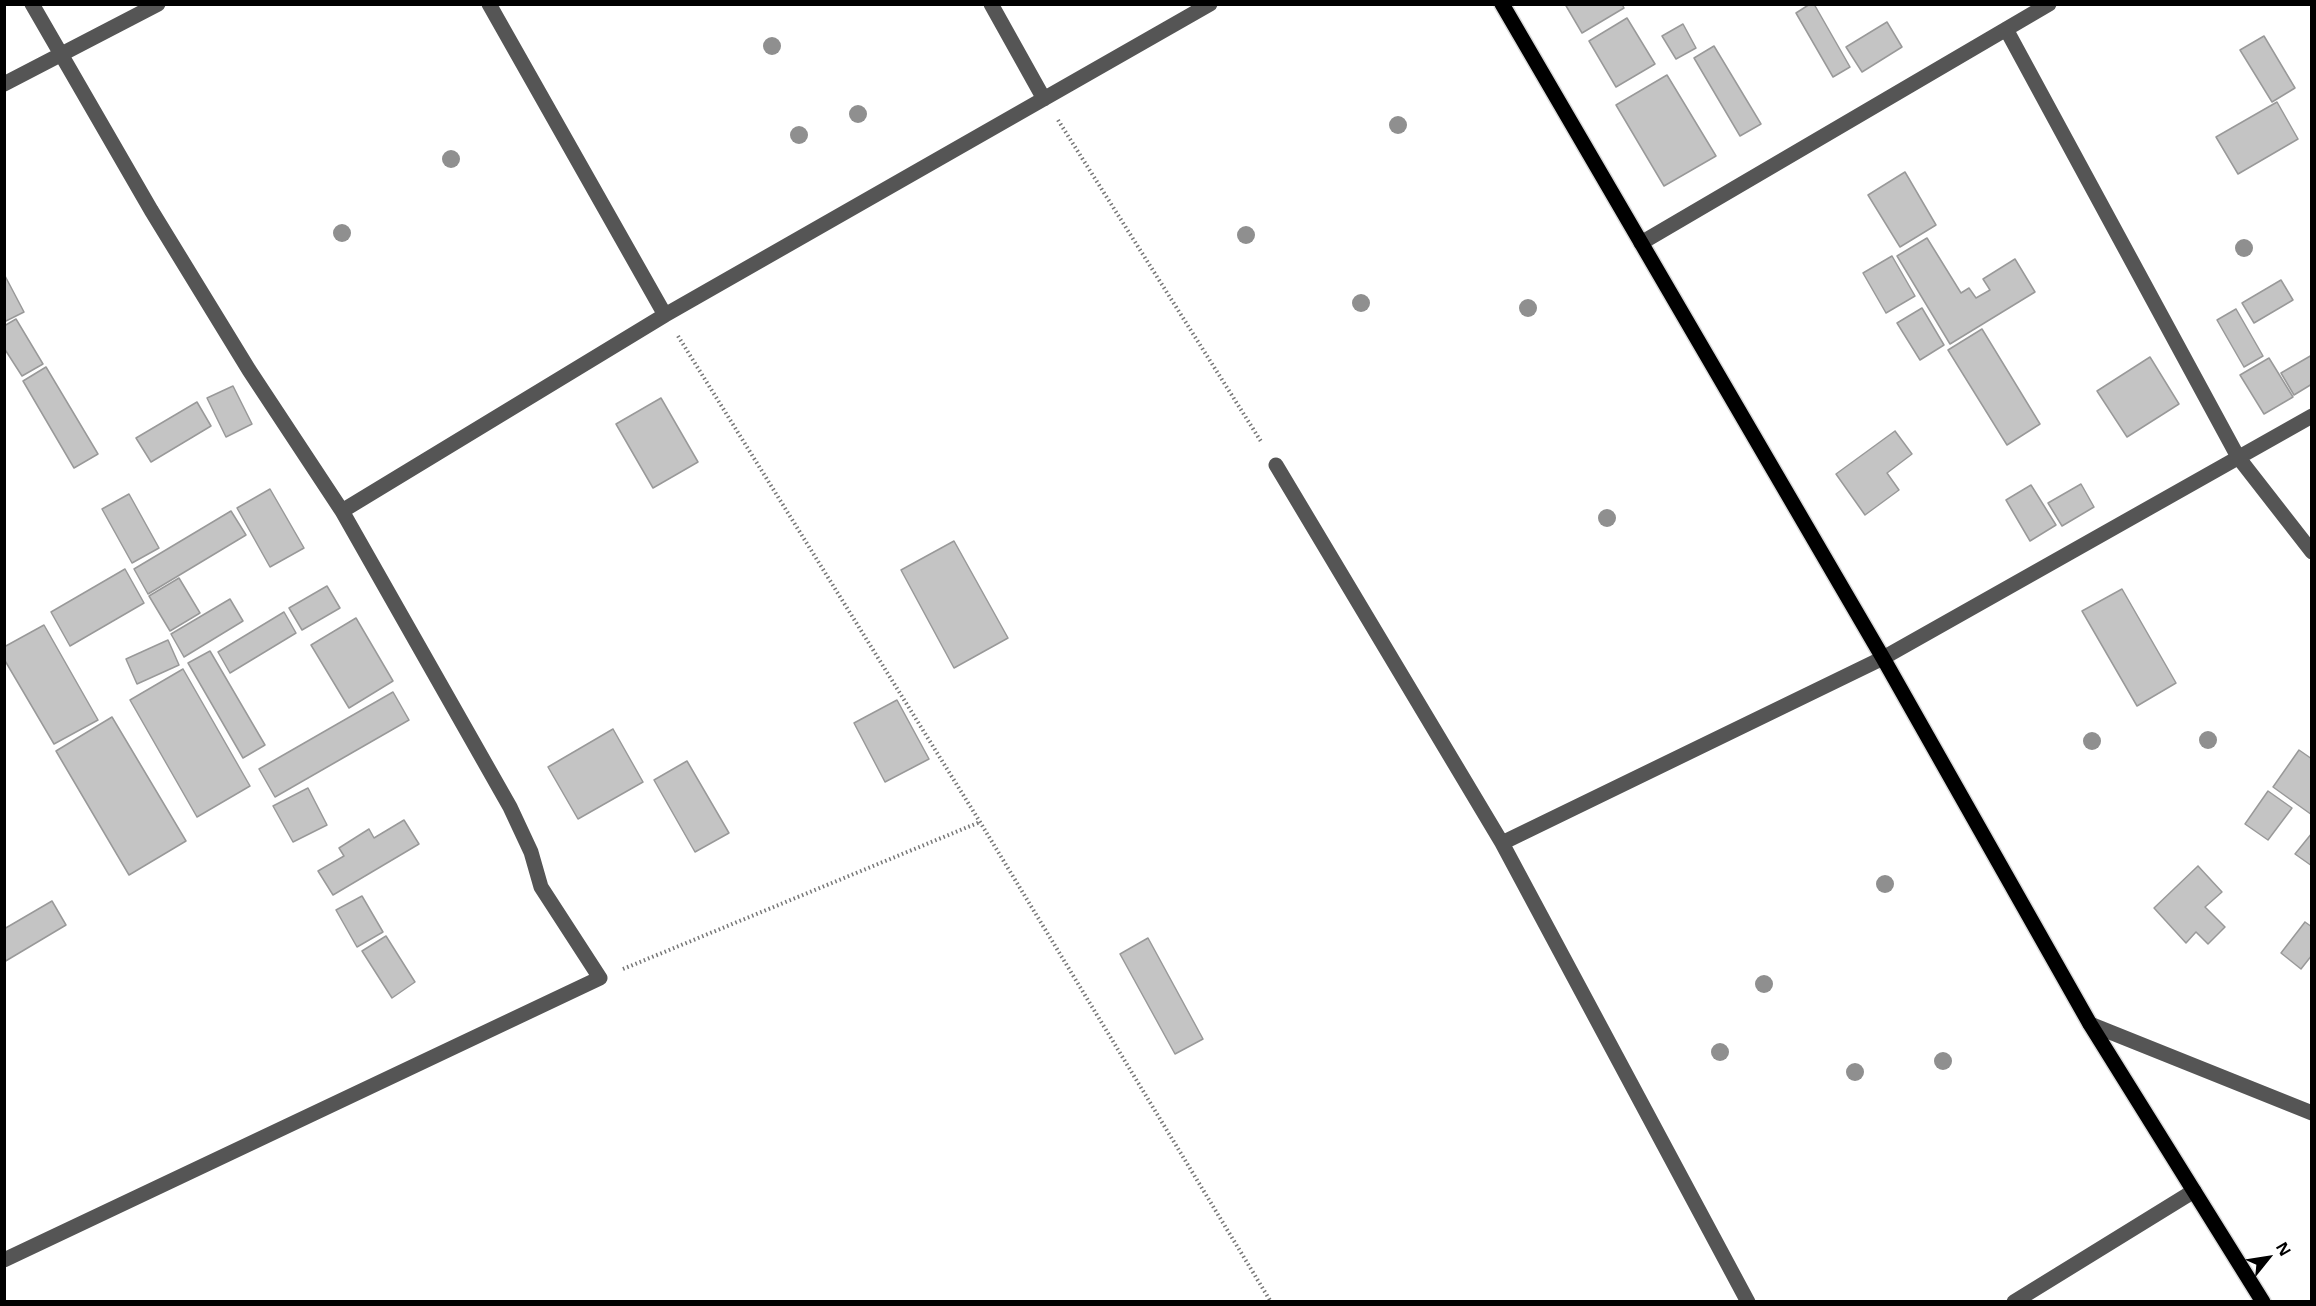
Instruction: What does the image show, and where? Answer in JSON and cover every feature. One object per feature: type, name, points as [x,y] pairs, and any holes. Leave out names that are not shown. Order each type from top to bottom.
[{"type":"main road","points":[[1502,4],[1883,658],[2090,1024],[2263,1302]]},
{"type":"street","points":[[4,1260],[600,978],[541,887],[531,852],[510,807],[342,511],[243,360],[151,210],[32,4]]},
{"type":"street","points":[[4,84],[158,4]]},
{"type":"street","points":[[489,4],[665,315]]},
{"type":"street","points":[[991,4],[1044,99]]},
{"type":"street","points":[[342,511],[665,315],[1210,4]]},
{"type":"street","points":[[1641,243],[2049,4]]},
{"type":"street","points":[[2007,29],[2238,457],[2312,552]]},
{"type":"street","points":[[1502,843],[1883,658],[2312,416]]},
{"type":"street","points":[[1276,465],[1502,843],[1748,1302]]},
{"type":"street","points":[[2090,1024],[2312,1113]]},
{"type":"street","points":[[2014,1302],[2194,1191]]},
{"type":"path","points":[[1044,99],[1276,465]]},
{"type":"path","points":[[665,315],[980,822],[1271,1302]]},
{"type":"path","points":[[600,978],[980,822]]},
{"type":"building","points":[[1565,4],[1622,4],[1624,8],[1582,33]]},
{"type":"building","points":[[1814,4],[1850,67],[1833,77],[1796,13]]},
{"type":"building","points":[[1627,18],[1655,64],[1616,87],[1589,41]]},
{"type":"building","points":[[1887,22],[1902,47],[1862,72],[1846,47]]},
{"type":"building","points":[[1683,24],[1696,48],[1676,59],[1662,36]]},
{"type":"building","points":[[2264,36],[2295,88],[2272,102],[2240,50]]},
{"type":"building","points":[[1714,46],[1761,124],[1740,136],[1694,58]]},
{"type":"building","points":[[1667,75],[1716,156],[1664,186],[1616,105]]},
{"type":"building","points":[[2277,102],[2298,139],[2238,174],[2216,137]]},
{"type":"building","points":[[1905,172],[1936,225],[1900,247],[1868,195]]},
{"type":"building","points":[[1927,238],[1961,293],[1969,288],[1976,298],[1990,290],[1983,279],[2015,259],[2035,292],[1950,344],[1897,256]]},
{"type":"building","points":[[1892,256],[1915,296],[1886,313],[1863,273]]},
{"type":"building","points":[[4,274],[24,312],[4,322]]},
{"type":"building","points":[[2281,280],[2293,300],[2254,323],[2242,303]]},
{"type":"building","points":[[1922,308],[1944,345],[1920,360],[1897,323]]},
{"type":"building","points":[[2236,309],[2263,356],[2244,367],[2217,320]]},
{"type":"building","points":[[16,319],[43,364],[22,376],[4,348],[4,326]]},
{"type":"building","points":[[1982,329],[2040,424],[2007,445],[1948,350]]},
{"type":"building","points":[[2312,355],[2312,384],[2294,395],[2281,373]]},
{"type":"building","points":[[2150,357],[2179,404],[2127,437],[2097,391]]},
{"type":"building","points":[[2269,358],[2293,397],[2264,414],[2240,375]]},
{"type":"building","points":[[46,367],[98,454],[74,468],[23,381]]},
{"type":"building","points":[[233,386],[252,424],[226,437],[207,398]]},
{"type":"building","points":[[661,398],[698,462],[653,488],[616,424]]},
{"type":"building","points":[[197,402],[211,426],[151,462],[136,438]]},
{"type":"building","points":[[1895,431],[1912,454],[1887,473],[1899,490],[1865,515],[1836,474]]},
{"type":"building","points":[[2081,484],[2094,507],[2062,526],[2048,503]]},
{"type":"building","points":[[2031,485],[2056,525],[2030,541],[2006,500]]},
{"type":"building","points":[[270,489],[304,548],[270,567],[237,508]]},
{"type":"building","points":[[129,494],[159,548],[132,563],[102,509]]},
{"type":"building","points":[[231,511],[246,535],[148,594],[134,569]]},
{"type":"building","points":[[954,541],[1008,638],[954,668],[901,570]]},
{"type":"building","points":[[125,569],[144,603],[70,646],[51,612]]},
{"type":"building","points":[[179,578],[200,613],[170,631],[149,596]]},
{"type":"building","points":[[327,586],[340,608],[302,630],[289,608]]},
{"type":"building","points":[[2122,589],[2176,683],[2137,706],[2082,611]]},
{"type":"building","points":[[230,599],[243,621],[184,657],[171,634]]},
{"type":"building","points":[[284,612],[296,633],[230,673],[218,652]]},
{"type":"building","points":[[356,618],[393,681],[349,708],[311,645]]},
{"type":"building","points":[[44,625],[98,720],[54,744],[4,659],[4,647]]},
{"type":"building","points":[[168,640],[179,665],[137,684],[126,659]]},
{"type":"building","points":[[210,651],[265,745],[243,758],[188,663]]},
{"type":"building","points":[[183,669],[250,786],[197,817],[130,700]]},
{"type":"building","points":[[393,692],[409,720],[275,797],[259,769]]},
{"type":"building","points":[[897,700],[929,759],[885,782],[854,723]]},
{"type":"building","points":[[112,717],[186,841],[129,875],[56,751]]},
{"type":"building","points":[[613,729],[643,782],[578,819],[548,767]]},
{"type":"building","points":[[2299,750],[2312,759],[2312,815],[2273,787]]},
{"type":"building","points":[[687,761],[729,833],[695,852],[654,780]]},
{"type":"building","points":[[308,788],[327,825],[293,842],[273,806]]},
{"type":"building","points":[[2268,791],[2292,808],[2268,840],[2245,824]]},
{"type":"building","points":[[404,820],[419,844],[333,895],[318,871],[344,856],[339,848],[369,829],[374,838]]},
{"type":"building","points":[[2312,833],[2312,866],[2295,854]]},
{"type":"building","points":[[2198,866],[2222,892],[2205,907],[2225,927],[2208,944],[2196,932],[2186,943],[2154,908]]},
{"type":"building","points":[[362,896],[383,932],[357,947],[336,910]]},
{"type":"building","points":[[52,901],[66,925],[4,962],[4,929]]},
{"type":"building","points":[[2305,922],[2312,927],[2312,955],[2301,969],[2281,953]]},
{"type":"building","points":[[386,936],[415,982],[392,998],[362,951]]},
{"type":"building","points":[[1148,938],[1203,1039],[1175,1054],[1120,954]]}]
